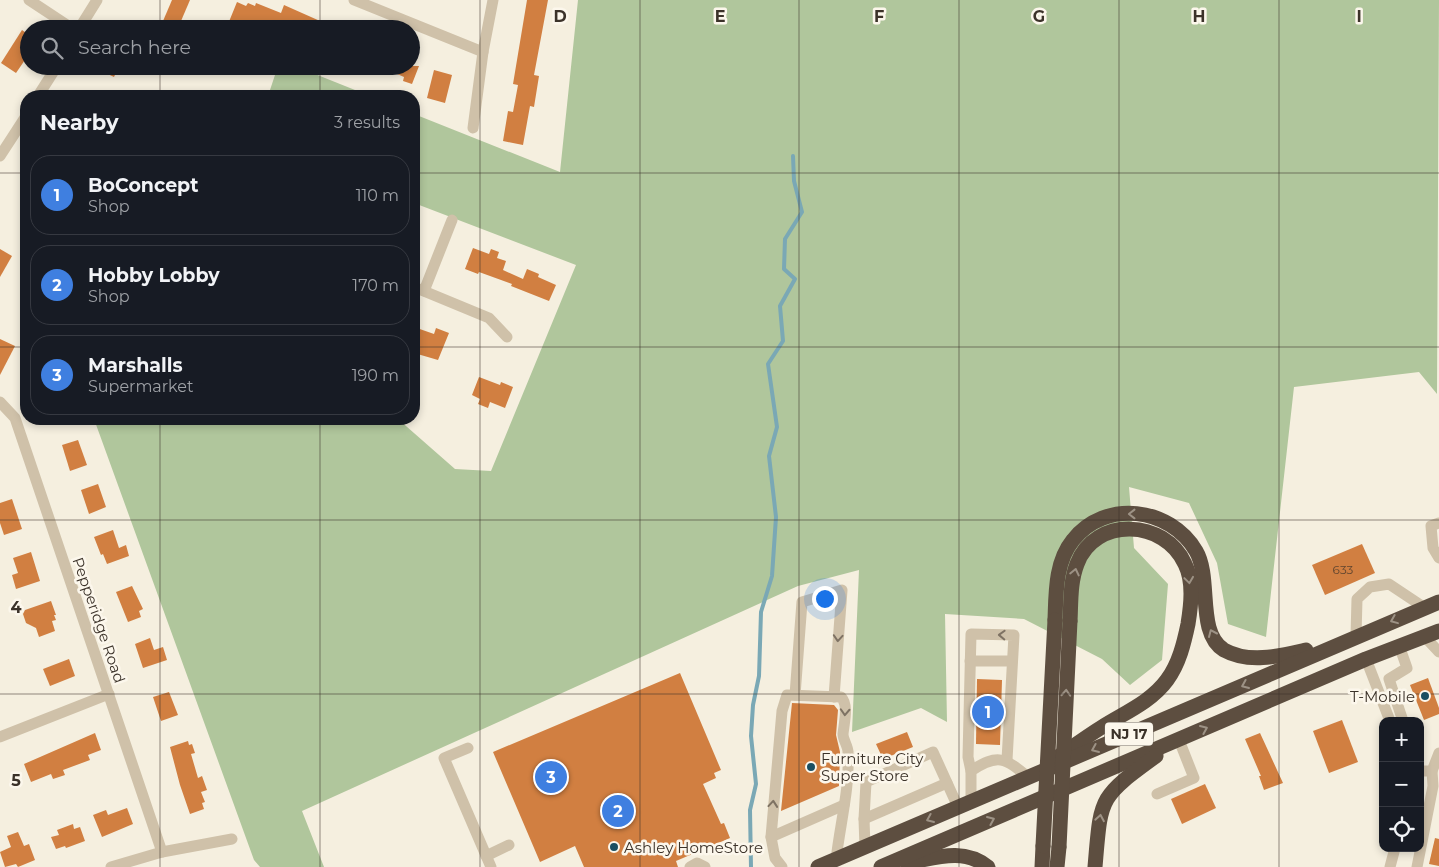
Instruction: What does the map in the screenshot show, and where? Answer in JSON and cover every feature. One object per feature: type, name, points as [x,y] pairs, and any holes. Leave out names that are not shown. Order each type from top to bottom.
[{"type":"highway","points":[[1057,867],[1059,847],[1062,620],[1061,564],[1074,539],[1101,519],[1119,514],[1139,514],[1156,517],[1175,527],[1196,552],[1204,571],[1208,627],[1217,644],[1224,650],[1244,656],[1265,658],[1337,644]]},
{"type":"highway","points":[[1030,777],[1076,744],[1144,701],[1166,681],[1183,646],[1190,606],[1190,582],[1182,556],[1169,542],[1146,531],[1124,529],[1102,536],[1087,547],[1077,563],[1062,620],[1043,846],[1042,867]]},
{"type":"highway","name":"NJ 17","points":[[818,867],[1432,605]]},
{"type":"highway","name":"NJ 17","points":[[882,867],[1366,659],[1400,648],[1432,634]]},
{"type":"highway","points":[[1095,867],[1099,818],[1104,801],[1122,781],[1179,740]]},
{"type":"highway","points":[[888,867],[955,855],[969,856],[988,867]]},
{"type":"street","points":[[29,0],[59,20]]},
{"type":"street","points":[[85,20],[97,0]]},
{"type":"street","points":[[354,0],[404,20]]},
{"type":"street","points":[[473,128],[483,52],[493,0]]},
{"type":"street","points":[[420,27],[483,52]]},
{"type":"street","points":[[42,90],[51,75]]},
{"type":"street","points":[[0,156],[20,125]]},
{"type":"street","points":[[420,287],[452,220]]},
{"type":"street","points":[[420,289],[489,318],[507,337]]},
{"type":"street","name":"Pepperidge Road","points":[[0,402],[15,418],[162,852]]},
{"type":"street","points":[[1439,523],[1431,526],[1433,548],[1439,558]]},
{"type":"street","points":[[1356,636],[1357,599],[1370,586],[1389,584],[1432,605]]},
{"type":"street","points":[[796,695],[802,602],[842,590],[834,697]]},
{"type":"street","points":[[964,805],[971,771],[968,757],[971,634],[1014,636],[1007,760]]},
{"type":"street","points":[[1432,634],[1439,652]]},
{"type":"street","points":[[1400,648],[1407,668],[1390,679],[1402,717]]},
{"type":"street","points":[[1366,659],[1388,717]]},
{"type":"street","points":[[970,661],[1012,661]]},
{"type":"street","points":[[0,737],[109,694]]},
{"type":"street","points":[[782,867],[775,858],[771,837],[782,711],[788,695],[841,697],[845,703],[843,737],[848,752],[844,805],[840,822],[836,860]]},
{"type":"street","points":[[1157,794],[1194,778],[1179,740]]},
{"type":"street","points":[[468,748],[444,758],[489,862],[509,845]]},
{"type":"street","points":[[865,847],[866,782],[933,752],[947,783],[964,805]]},
{"type":"street","points":[[1417,867],[1433,786],[1426,771],[1439,753]]},
{"type":"street","points":[[971,771],[996,759],[1007,760],[1030,777]]},
{"type":"street","points":[[864,820],[947,783]]},
{"type":"street","points":[[771,837],[844,805]]},
{"type":"street","points":[[112,867],[162,852],[232,839]]},
{"type":"street","points":[[1390,867],[1394,852]]},
{"type":"street","points":[[690,867],[697,863],[705,867]]},
{"type":"green space","points":[[578,0],[1439,0],[1437,394],[1419,372],[1294,387],[1266,637],[1228,624],[1217,563],[1189,503],[1129,487],[1134,548],[1168,584],[1162,660],[1130,685],[1102,659],[1024,619],[945,614],[947,722],[921,708],[852,732],[859,570],[798,586],[302,811],[324,867],[260,867],[254,860],[96,425],[405,425],[455,469],[491,471],[576,265],[420,205],[420,116],[560,172]]},
{"type":"green space","points":[[275,75],[318,75],[355,90],[270,90]]},
{"type":"building","points":[[172,0],[190,0],[181,20],[163,20]]},
{"type":"building","points":[[527,0],[548,0],[534,75],[539,76],[534,107],[530,106],[523,145],[503,141],[508,111],[513,112],[518,85],[513,84]]},
{"type":"building","points":[[237,2],[246,6],[248,3],[255,6],[256,3],[281,13],[284,5],[318,20],[262,20],[230,20]]},
{"type":"building","points":[[20,33],[20,67],[16,73],[1,63]]},
{"type":"building","points":[[434,70],[452,75],[445,103],[427,98]]},
{"type":"building","points":[[399,75],[416,75],[412,84],[403,81],[404,77]]},
{"type":"building","points":[[473,248],[489,254],[491,249],[499,252],[497,258],[506,261],[503,270],[523,279],[527,269],[539,274],[538,277],[556,285],[549,301],[511,286],[512,284],[465,269]]},
{"type":"building","points":[[0,249],[12,256],[0,277]]},
{"type":"building","points":[[436,328],[449,333],[438,360],[420,355],[420,329],[434,334]]},
{"type":"building","points":[[0,339],[15,346],[0,375]]},
{"type":"building","points":[[479,377],[500,385],[501,382],[513,387],[505,408],[490,402],[488,408],[478,404],[480,399],[472,395]]},
{"type":"building","points":[[78,440],[87,465],[70,471],[62,445]]},
{"type":"building","points":[[98,484],[106,507],[89,514],[81,490]]},
{"type":"building","points":[[12,499],[22,529],[4,535],[0,523],[0,503]]},
{"type":"building","points":[[113,530],[119,548],[126,545],[129,556],[107,564],[103,554],[101,555],[94,537]]},
{"type":"building","points":[[1362,544],[1375,573],[1325,595],[1312,565]]},
{"type":"building","points":[[31,552],[40,581],[16,589],[12,575],[18,573],[13,558]]},
{"type":"building","points":[[132,586],[143,609],[139,611],[141,617],[128,622],[116,592]]},
{"type":"building","points":[[51,601],[56,615],[54,615],[56,620],[52,621],[55,631],[39,637],[36,628],[26,623],[23,614],[25,610]]},
{"type":"building","points":[[150,638],[154,650],[163,647],[167,660],[143,668],[135,644]]},
{"type":"building","points":[[69,659],[75,676],[50,686],[43,669]]},
{"type":"building","points":[[680,673],[721,770],[714,773],[716,778],[703,784],[721,824],[724,823],[730,838],[676,861],[678,867],[584,867],[575,846],[540,862],[493,752]]},
{"type":"building","name":"T-Mobile","points":[[1428,678],[1439,708],[1439,714],[1424,720],[1410,685]]},
{"type":"building","points":[[977,679],[1002,680],[1000,745],[976,744]]},
{"type":"building","points":[[169,692],[178,715],[161,721],[153,697]]},
{"type":"building","name":"Furniture City Super Store","points":[[792,703],[834,705],[838,710],[836,735],[840,752],[839,786],[781,811]]},
{"type":"building","points":[[1342,720],[1358,762],[1329,773],[1313,731]]},
{"type":"building","points":[[907,732],[913,747],[883,759],[876,744]]},
{"type":"building","points":[[95,733],[101,750],[88,755],[90,760],[63,770],[65,775],[53,779],[51,774],[31,782],[24,764]]},
{"type":"building","points":[[1260,733],[1283,783],[1264,790],[1259,776],[1261,776],[1245,739]]},
{"type":"building","points":[[188,741],[189,745],[192,744],[195,753],[191,754],[198,778],[202,776],[207,790],[201,792],[205,802],[202,803],[204,809],[190,814],[170,747]]},
{"type":"building","points":[[1205,784],[1216,808],[1182,824],[1171,799]]},
{"type":"building","points":[[127,808],[133,824],[102,837],[93,815],[106,810],[108,815]]},
{"type":"building","points":[[73,824],[74,829],[80,827],[85,841],[66,848],[65,846],[56,849],[51,837],[59,835],[57,830]]},
{"type":"building","points":[[18,832],[24,846],[29,844],[35,860],[18,867],[16,864],[5,867],[0,852],[11,847],[7,836]]},
{"type":"building","points":[[1435,838],[1439,839],[1439,866],[1429,864]]},
{"type":"waterway","points":[[751,867],[750,810],[756,784],[751,736],[753,705],[759,676],[761,612],[772,576],[776,517],[769,456],[777,427],[768,364],[783,341],[780,306],[795,279],[784,269],[785,239],[802,212],[794,181],[793,156]]},
{"type":"place","name":"T-Mobile","points":[[1425,696]]},
{"type":"place","name":"BoConcept","points":[[988,712]]},
{"type":"place","name":"Furniture City Super Store","points":[[811,767]]},
{"type":"place","name":"Marshalls","points":[[551,777]]},
{"type":"place","name":"Hobby Lobby","points":[[618,811]]},
{"type":"place","name":"Ashley HomeStore","points":[[614,847]]}]
